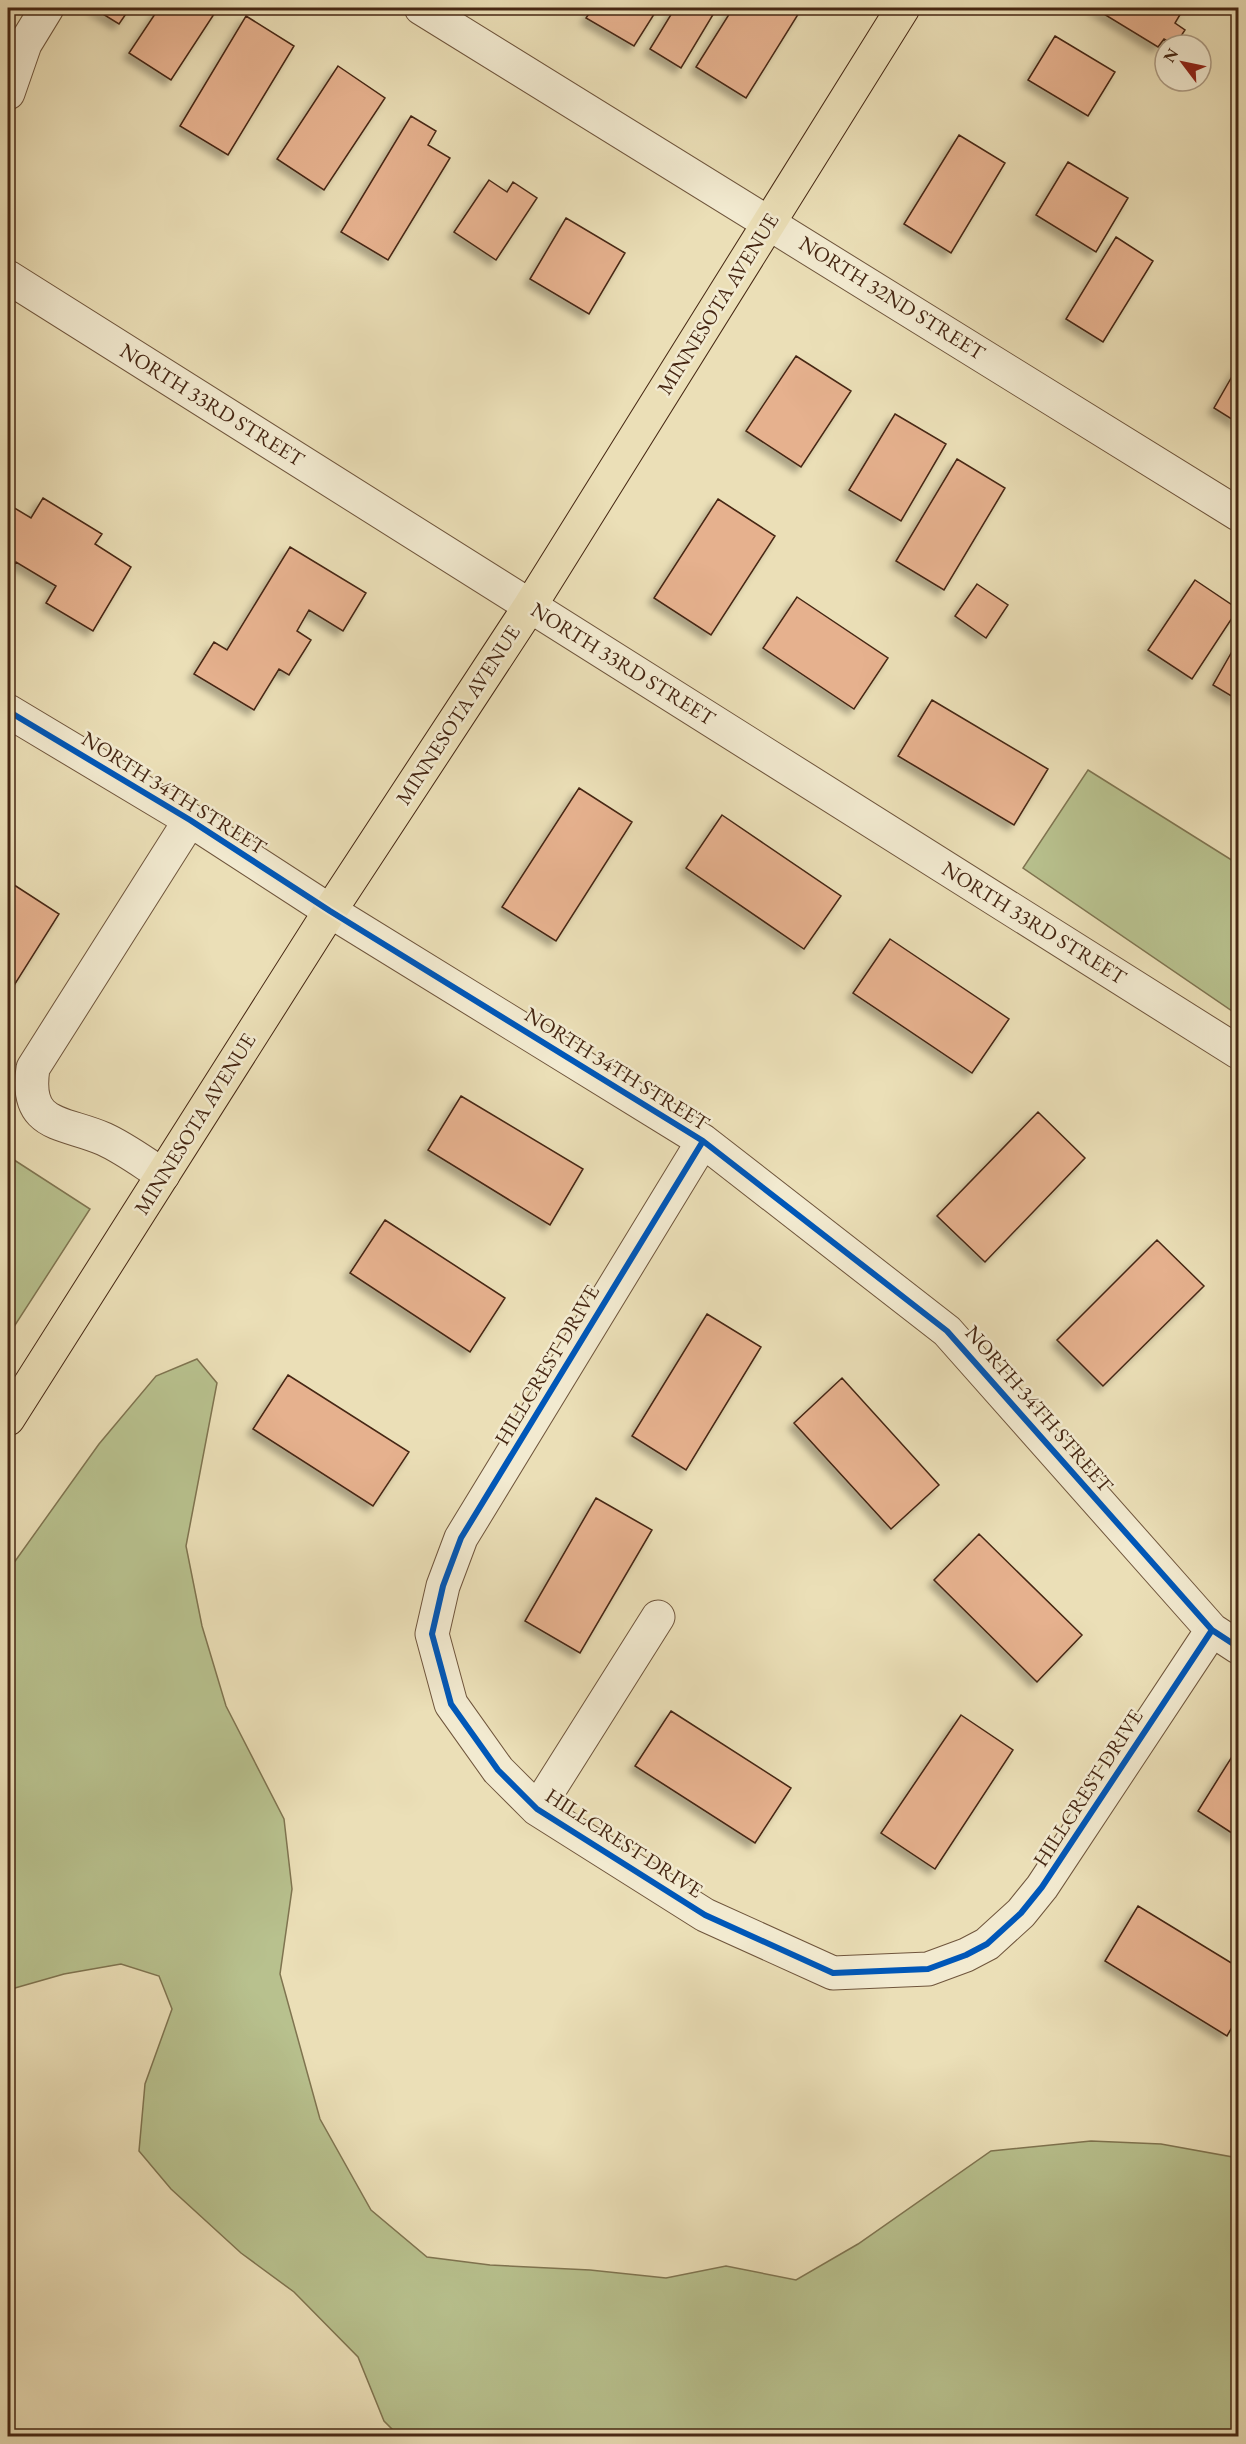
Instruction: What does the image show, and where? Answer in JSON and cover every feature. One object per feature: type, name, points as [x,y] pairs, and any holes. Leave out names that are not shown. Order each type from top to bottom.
[{"type":"main road","name":"MINNESOTA AVENUE","points":[[8,1419],[330,911],[530,606],[903,8]]},
{"type":"street","points":[[8,93],[25,44],[47,8]]},
{"type":"street","name":"NORTH 32ND STREET","points":[[421,8],[1239,514]]},
{"type":"street","name":"NORTH 33RD STREET","points":[[8,277],[1239,1052]]},
{"type":"street","name":"NORTH 34TH STREET","points":[[8,711],[190,820],[330,911],[703,1141],[948,1331],[1212,1630],[1239,1647]]},
{"type":"street","points":[[163,1175],[105,1139],[58,1125],[34,1103],[30,1087],[33,1068],[190,820]]},
{"type":"street","name":"HILLCREST DRIVE","points":[[703,1141],[461,1538],[443,1586],[432,1634],[451,1704],[498,1770],[537,1809],[705,1915],[833,1973],[928,1969],[966,1955],[987,1944],[1021,1913],[1042,1887],[1212,1630]]},
{"type":"street","points":[[537,1809],[658,1617]]},
{"type":"green space","points":[[1088,770],[1238,864],[1238,1015],[1023,868]]},
{"type":"green space","points":[[8,1156],[90,1209],[8,1336]]},
{"type":"green space","points":[[197,1359],[217,1383],[186,1546],[202,1626],[226,1706],[284,1819],[292,1889],[280,1974],[320,2119],[371,2210],[427,2257],[490,2265],[590,2270],[666,2278],[726,2266],[796,2280],[858,2244],[991,2151],[1091,2141],[1161,2144],[1238,2158],[1238,2436],[399,2436],[384,2421],[358,2357],[294,2292],[241,2253],[171,2189],[139,2151],[145,2084],[172,2009],[159,1976],[121,1964],[64,1974],[8,1990],[8,1571],[99,1444],[156,1376]]},
{"type":"building","points":[[8,8],[18,8],[8,25]]},
{"type":"building","points":[[93,8],[130,8],[119,24]]},
{"type":"building","points":[[159,8],[218,8],[171,80],[129,53]]},
{"type":"building","points":[[593,8],[658,8],[634,46],[586,18]]},
{"type":"building","points":[[675,8],[709,8],[714,13],[681,68],[650,49]]},
{"type":"building","points":[[733,8],[802,8],[746,98],[696,67]]},
{"type":"building","points":[[1094,8],[1184,8],[1175,23],[1185,30],[1183,33],[1153,33],[1153,44]]},
{"type":"building","points":[[246,16],[294,46],[228,155],[180,126]]},
{"type":"building","points":[[1055,36],[1115,72],[1088,116],[1028,80]]},
{"type":"building","points":[[338,66],[385,98],[324,190],[277,159]]},
{"type":"building","points":[[411,116],[436,131],[428,145],[450,158],[388,260],[341,232]]},
{"type":"building","points":[[959,135],[1005,163],[951,253],[904,224]]},
{"type":"building","points":[[1068,162],[1128,198],[1096,252],[1036,215]]},
{"type":"building","points":[[489,180],[507,192],[513,182],[537,198],[496,260],[454,232]]},
{"type":"building","points":[[566,218],[625,253],[589,314],[530,279]]},
{"type":"building","points":[[1116,237],[1153,261],[1103,342],[1066,319]]},
{"type":"building","points":[[796,356],[851,391],[801,467],[746,431]]},
{"type":"building","points":[[1238,366],[1238,423],[1214,408]]},
{"type":"building","points":[[895,414],[946,444],[901,521],[849,490]]},
{"type":"building","points":[[957,459],[1005,488],[944,590],[896,561]]},
{"type":"building","points":[[43,498],[102,534],[95,544],[131,567],[93,631],[46,603],[56,586],[16,562],[11,570],[8,568],[8,504],[31,518]]},
{"type":"building","points":[[718,499],[775,536],[711,635],[654,598]]},
{"type":"building","points":[[290,547],[366,593],[343,631],[309,610],[297,631],[311,640],[289,675],[279,669],[254,710],[194,674],[214,642],[227,650]]},
{"type":"building","points":[[1195,580],[1238,609],[1192,679],[1148,650]]},
{"type":"building","points":[[977,584],[1008,605],[986,638],[955,616]]},
{"type":"building","points":[[797,597],[888,658],[854,709],[763,648]]},
{"type":"building","points":[[1238,641],[1238,700],[1213,685]]},
{"type":"building","points":[[932,700],[1048,769],[1014,825],[898,756]]},
{"type":"building","points":[[579,788],[632,822],[556,941],[502,907]]},
{"type":"building","points":[[722,815],[841,896],[804,949],[686,868]]},
{"type":"building","points":[[8,881],[59,914],[8,995]]},
{"type":"building","points":[[890,939],[1009,1019],[972,1073],[853,993]]},
{"type":"building","points":[[461,1096],[583,1169],[550,1225],[428,1150]]},
{"type":"building","points":[[1038,1112],[1085,1158],[985,1262],[937,1216]]},
{"type":"building","points":[[385,1220],[505,1298],[470,1352],[350,1273]]},
{"type":"building","points":[[1157,1240],[1204,1286],[1103,1386],[1057,1340]]},
{"type":"building","points":[[707,1314],[761,1347],[686,1470],[632,1436]]},
{"type":"building","points":[[288,1375],[409,1452],[373,1506],[253,1429]]},
{"type":"building","points":[[842,1378],[939,1485],[891,1529],[794,1423]]},
{"type":"building","points":[[596,1498],[652,1530],[580,1653],[525,1621]]},
{"type":"building","points":[[979,1534],[1082,1635],[1037,1682],[934,1580]]},
{"type":"building","points":[[671,1711],[791,1788],[755,1843],[635,1766]]},
{"type":"building","points":[[961,1715],[1013,1750],[935,1869],[881,1833]]},
{"type":"building","points":[[1233,1755],[1238,1759],[1238,1837],[1198,1811]]},
{"type":"building","points":[[1138,1906],[1238,1967],[1238,2017],[1227,2036],[1105,1961]]},
{"type":"cycle path","points":[[8,711],[190,820],[330,911],[703,1141],[947,1331],[1212,1630],[1238,1647]]},
{"type":"cycle path","points":[[703,1141],[461,1538],[443,1586],[432,1634],[451,1704],[498,1770],[537,1809],[705,1915],[833,1973],[928,1969],[966,1955],[987,1944],[1021,1913],[1042,1887],[1212,1630]]}]
